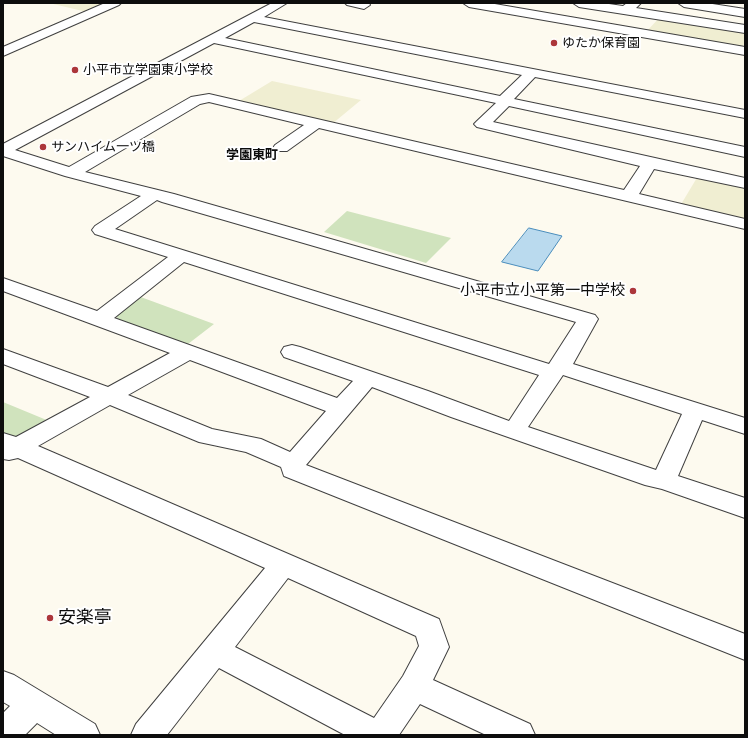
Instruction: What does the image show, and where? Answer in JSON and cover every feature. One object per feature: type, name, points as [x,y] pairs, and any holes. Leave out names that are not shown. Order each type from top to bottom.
[{"type":"street","points":[[3,52],[115,3]]},
{"type":"street","points":[[3,150],[281,3]]},
{"type":"street","points":[[351,3],[364,5]]},
{"type":"street","points":[[469,3],[745,51]]},
{"type":"street","points":[[580,3],[632,6],[745,29]]},
{"type":"street","points":[[684,3],[745,13]]},
{"type":"street","points":[[252,18],[745,114]]},
{"type":"street","points":[[212,39],[745,152]]},
{"type":"street","points":[[532,73],[503,101],[503,105],[482,124],[650,163],[745,183]]},
{"type":"street","points":[[72,172],[196,100],[209,98],[317,122],[745,224]]},
{"type":"street","points":[[281,148],[317,122]]},
{"type":"street","points":[[3,150],[72,172],[588,319],[556,370],[514,431]]},
{"type":"street","points":[[628,197],[650,163]]},
{"type":"street","points":[[154,195],[101,230],[556,370],[745,426]]},
{"type":"street","points":[[100,319],[182,255]]},
{"type":"street","points":[[3,284],[341,408]]},
{"type":"street","points":[[8,448],[109,396],[188,352]]},
{"type":"street","points":[[292,352],[420,396],[446,408],[654,479],[664,480],[745,508]]},
{"type":"street","points":[[3,356],[109,396],[207,436],[252,445],[294,463]]},
{"type":"street","points":[[368,378],[294,463],[293,470],[745,647]]},
{"type":"street","points":[[664,480],[695,410]]},
{"type":"street","points":[[8,448],[429,628],[434,647],[414,686],[381,735]]},
{"type":"street","points":[[146,735],[283,565]]},
{"type":"street","points":[[214,651],[376,735]]},
{"type":"street","points":[[3,685],[84,735]]},
{"type":"street","points":[[414,686],[519,735]]},
{"type":"street","points":[[3,735],[34,704]]},
{"type":"shaded area","points":[[49,3],[107,3],[87,12]]},
{"type":"shaded area","points":[[660,17],[745,31],[745,43],[741,48],[646,32]]},
{"type":"shaded area","points":[[272,81],[361,100],[332,124],[239,101]]},
{"type":"shaded area","points":[[698,176],[745,186],[745,221],[680,206]]},
{"type":"green space","points":[[347,211],[451,238],[426,263],[324,232]]},
{"type":"green space","points":[[138,296],[214,324],[188,344],[118,321],[116,313]]},
{"type":"green space","points":[[3,402],[49,421],[27,434],[15,438],[3,436]]},
{"type":"water","points":[[529,228],[562,236],[538,271],[502,262]]},
{"type":"place","name":"ゆたか保育園","points":[[554,43]]},
{"type":"place","name":"小平市立学園東小学校","points":[[75,70]]},
{"type":"place","name":"サンハイム一ツ橋","points":[[43,147]]},
{"type":"place","name":"小平市立小平第一中学校","points":[[633,291]]},
{"type":"place","name":"安楽亭","points":[[50,618]]},
{"type":"district","name":"学園東町","points":[[252,155]]}]
